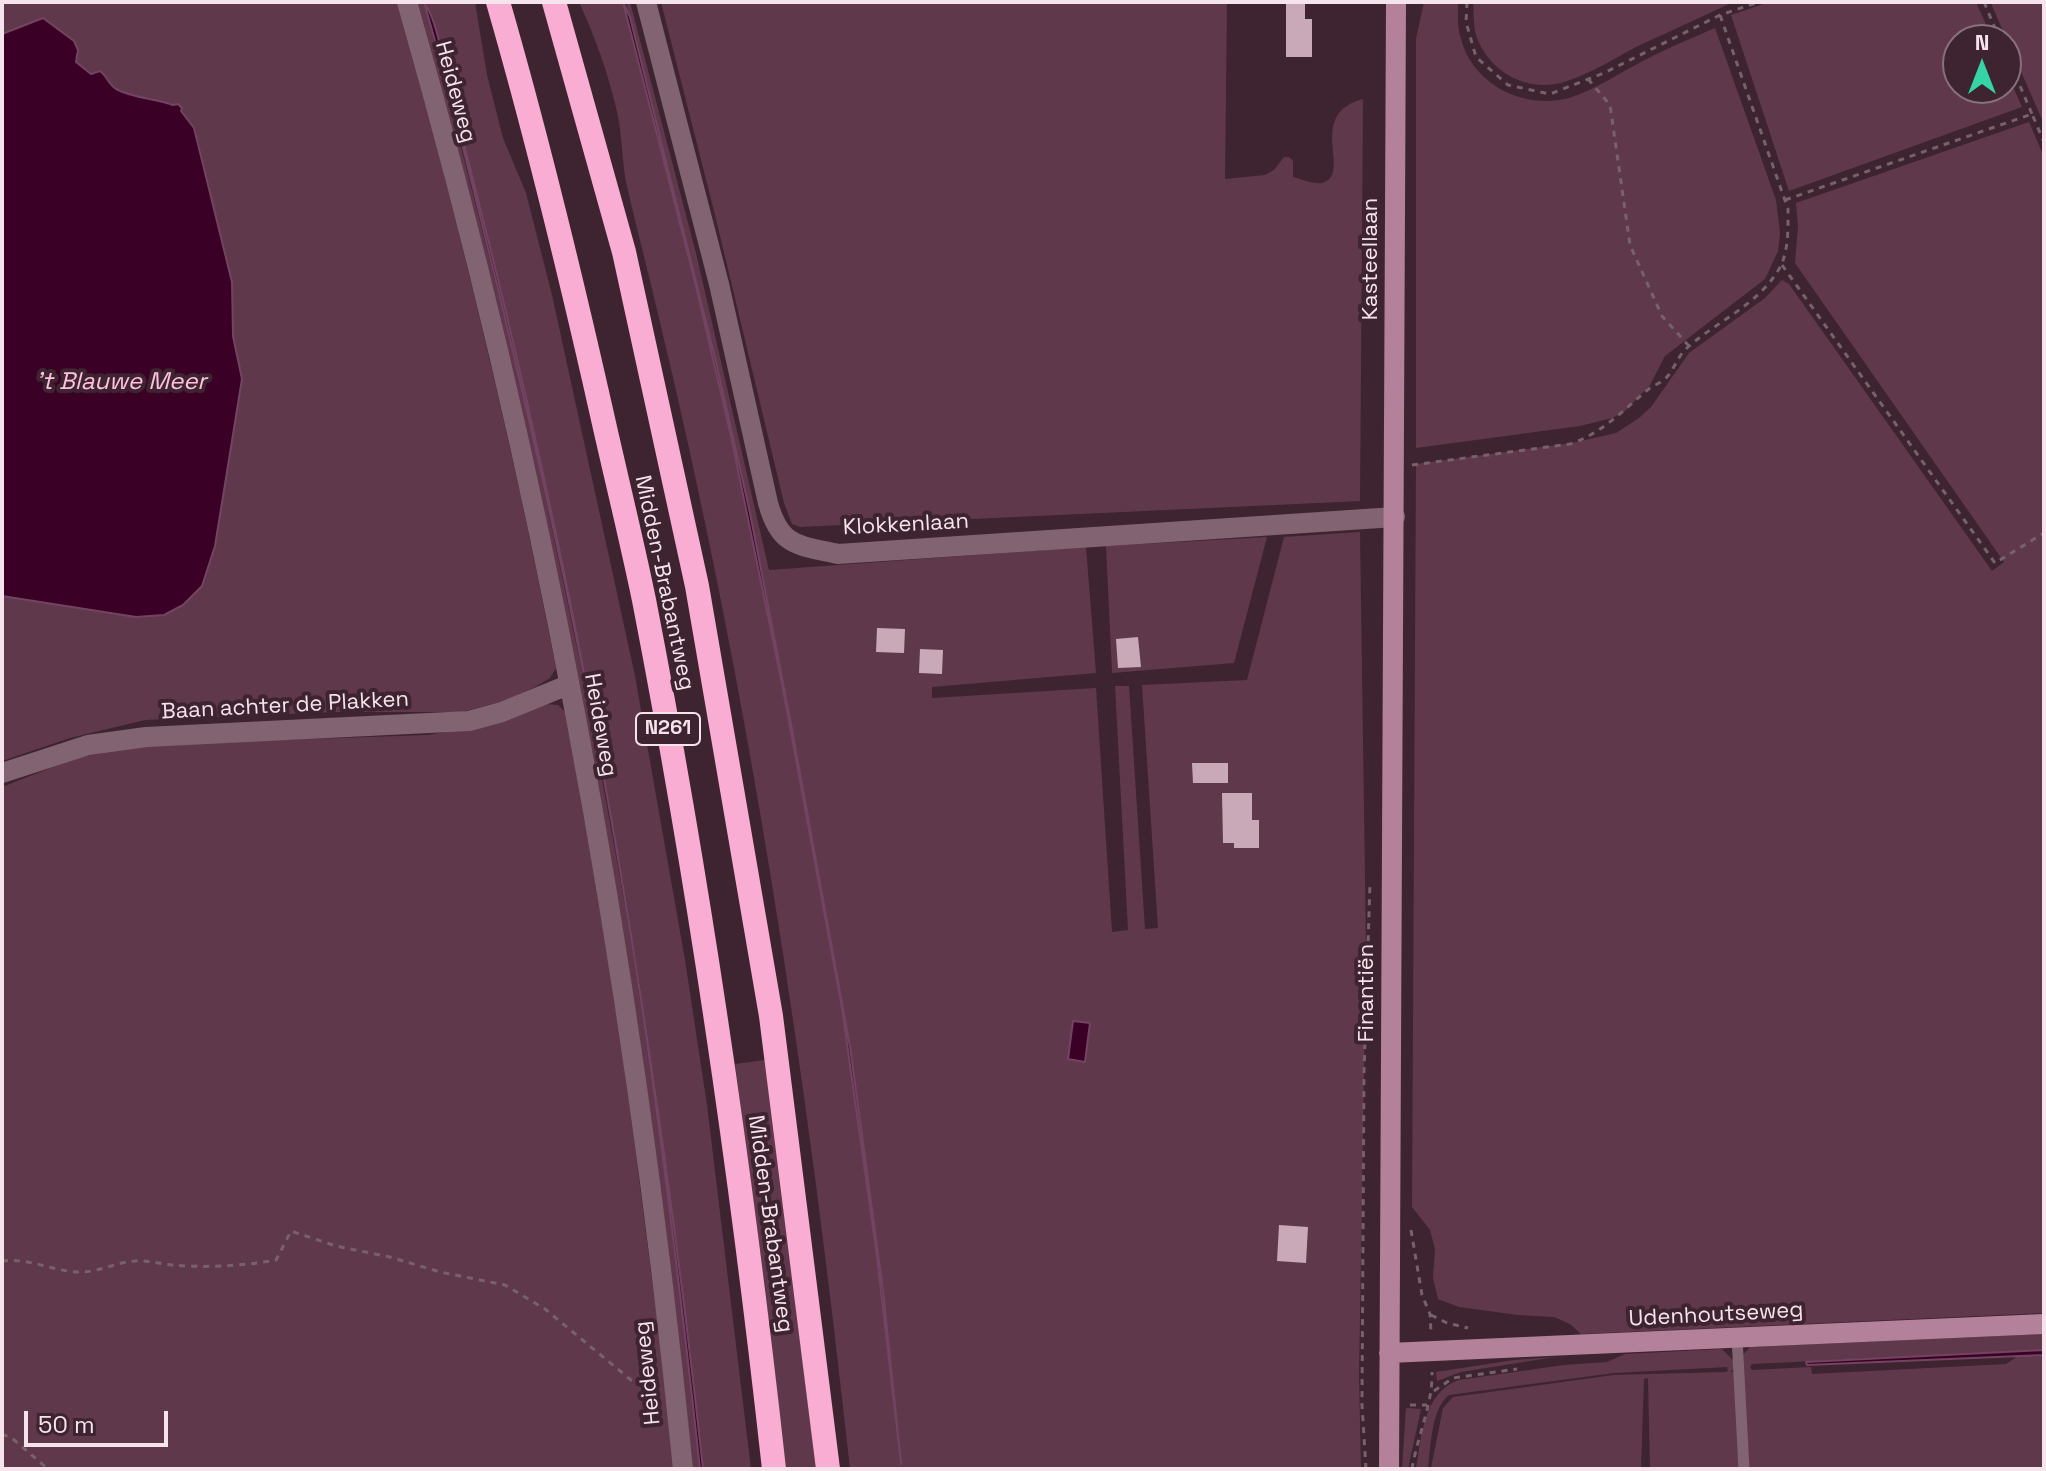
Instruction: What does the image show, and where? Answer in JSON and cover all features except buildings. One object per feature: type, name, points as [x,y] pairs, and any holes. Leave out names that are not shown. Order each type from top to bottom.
[{"type":"highway","name":"Midden-Brabantweg","points":[[498,2],[567,262],[646,612],[715,1013],[758,1326],[774,1469]]},
{"type":"highway","name":"Midden-Brabantweg","points":[[554,2],[624,252],[697,586],[771,1016],[828,1469]]},
{"type":"street","name":"Heideweg","points":[[407,2],[496,350],[568,685],[625,1012],[683,1469]]},
{"type":"street","name":"Klokkenlaan","points":[[646,2],[716,270],[768,503],[774,525],[788,541],[838,554],[1395,517]]},
{"type":"street","name":"Kasteellaan","points":[[1395,517],[1396,2]]},
{"type":"street","name":"Finantiën","points":[[1389,1469],[1395,517]]},
{"type":"street","name":"Baan achter de Plakken","points":[[2,773],[88,745],[146,737],[469,721],[502,712],[568,685]]},
{"type":"street","name":"Udenhoutseweg","points":[[1389,1353],[2044,1324]]},
{"type":"lane","points":[[1737,1338],[1744,1469]]},
{"type":"path","points":[[1467,2],[1466,22],[1476,57],[1508,85],[1550,94],[1588,79],[1720,15],[1759,2]]},
{"type":"path","points":[[1984,2],[1993,24]]},
{"type":"path","points":[[1393,459],[1408,465],[1570,444],[1587,438],[1666,378],[1678,357],[1689,346],[1733,316],[1769,283],[1782,265],[1788,232],[1788,209],[1720,15]]},
{"type":"path","points":[[1588,79],[1610,105],[1630,245],[1662,316],[1689,346]]},
{"type":"path","points":[[2022,91],[2044,142]]},
{"type":"path","points":[[1785,200],[2032,114]]},
{"type":"path","points":[[1782,265],[1995,563],[2044,533]]},
{"type":"path","name":"Finantiën","points":[[1366,1469],[1362,1389],[1363,1105],[1371,879]]},
{"type":"path","points":[[2,1261],[81,1272],[112,1263],[138,1260],[173,1266],[253,1264],[276,1260],[291,1231],[336,1246],[505,1285],[545,1309],[631,1380],[650,1386],[675,1387]]},
{"type":"path","points":[[1412,1469],[1418,1434],[1431,1394],[1430,1314],[1422,1295]]},
{"type":"path","points":[[1431,1394],[1453,1378],[1526,1367]]},
{"type":"path","points":[[2,1434],[48,1469]]},
{"type":"shaded area","points":[[2,2],[399,2],[463,251],[522,501],[556,668],[550,678],[508,700],[461,712],[336,712],[145,720],[70,738],[2,761],[2,596],[136,617],[242,379],[233,336],[232,282],[195,128],[173,105],[132,96],[112,88],[100,71],[91,74],[76,62],[74,41],[43,18],[2,34]]},
{"type":"shaded area","points":[[414,2],[424,2],[523,391],[584,681],[631,938],[676,1248],[627,902],[584,668],[523,384],[426,2],[475,2],[487,75],[503,138],[526,193],[552,295],[635,676],[685,960],[707,1105],[751,1469],[703,1469],[679,1270],[700,1469],[691,1469],[609,863]]},
{"type":"shaded area","points":[[579,2],[623,2],[731,436],[783,689],[840,995],[877,1257],[900,1464],[883,1290],[850,1048],[791,724],[750,513],[716,362],[626,2],[630,2],[696,253],[769,570],[1086,547],[1096,673],[932,687],[932,698],[1096,688],[1112,932],[1128,930],[1115,686],[1129,686],[1145,929],[1158,928],[1142,685],[1247,680],[1284,537],[1360,532],[1366,949],[1359,1376],[1361,1469],[850,1469],[795,1033],[748,744],[691,457],[626,182],[618,116],[602,58]]},
{"type":"shaded area","points":[[661,2],[1227,2],[1225,179],[1265,175],[1274,170],[1284,157],[1289,157],[1293,161],[1293,177],[1314,183],[1325,182],[1332,176],[1334,166],[1332,142],[1337,117],[1346,106],[1363,99],[1360,501],[800,527],[792,524],[784,503]]},
{"type":"shaded area","points":[[1424,2],[1458,2],[1460,34],[1467,55],[1477,69],[1503,90],[1535,100],[1552,101],[1578,95],[1715,28],[1776,200],[1780,233],[1778,251],[1765,279],[1665,356],[1650,385],[1624,412],[1612,418],[1580,426],[1416,448],[1416,39]]},
{"type":"shaded area","points":[[1473,2],[1733,2],[1585,74],[1567,81],[1539,85],[1513,78],[1483,51],[1474,25]]},
{"type":"shaded area","points":[[1769,2],[1976,2],[1986,24],[1942,24],[1942,104],[2021,104],[2022,107],[1789,191],[1731,15]]},
{"type":"shaded area","points":[[1991,2],[2044,2],[2044,124],[2022,74],[2022,24],[2000,24]]},
{"type":"shaded area","points":[[2029,122],[2044,157],[2044,1313],[1581,1334],[1570,1324],[1554,1317],[1459,1307],[1438,1299],[1433,1278],[1435,1249],[1430,1230],[1412,1207],[1416,464],[1572,443],[1616,433],[1651,407],[1689,353],[1765,298],[1782,280],[1789,284],[1992,571],[2004,562],[1795,263],[1796,203]]},
{"type":"shaded area","points":[[1267,537],[1234,663],[1112,673],[1106,546]]},
{"type":"shaded area","points":[[546,704],[558,705],[566,713],[618,1014],[676,1469],[2,1469],[2,787],[76,758],[111,751],[160,744],[428,735],[490,724]]},
{"type":"shaded area","points":[[765,1060],[816,1469],[785,1469],[765,1287],[735,1064]]},
{"type":"shaded area","points":[[2044,1334],[2044,1350],[1752,1364],[1750,1367],[1752,1370],[1811,1367],[1812,1374],[2006,1364],[2018,1356],[2044,1355],[2044,1469],[1650,1469],[1648,1378],[1644,1379],[1641,1469],[1416,1469],[1431,1405],[1438,1394],[1459,1380],[1607,1362],[1625,1354],[1722,1349],[1733,1360],[1733,1370],[1730,1372],[1742,1371],[1742,1356],[1750,1347]],"holes":[[[1727,1367],[1728,1371],[1614,1375],[1453,1397],[1443,1408],[1431,1468],[1428,1467],[1435,1418],[1449,1395],[1614,1373]]]},
{"type":"shaded area","points":[[1555,1357],[1461,1372],[1437,1381],[1436,1372]]},
{"type":"shaded area","points":[[1406,1408],[1421,1409],[1408,1469],[1402,1469]]},
{"type":"water","points":[[424,2],[439,39],[528,405],[599,751],[518,373]]},
{"type":"water","points":[[623,2],[630,17],[716,362],[750,513],[791,724],[850,1047],[883,1290],[901,1464],[877,1257],[842,1008],[783,689],[731,436]]},
{"type":"water","name":"'t Blauwe Meer","points":[[43,18],[74,41],[78,50],[76,62],[91,74],[100,71],[123,92],[178,104],[182,108],[181,111],[194,128],[232,282],[233,336],[242,379],[215,546],[202,586],[183,605],[164,615],[136,617],[2,596],[2,34]]},
{"type":"water","points":[[638,977],[665,1163],[703,1469],[700,1469]]},
{"type":"water","points":[[1073,1021],[1090,1023],[1085,1062],[1068,1059]]},
{"type":"water","points":[[2044,1350],[2044,1355],[1807,1365],[1806,1362]]}]
